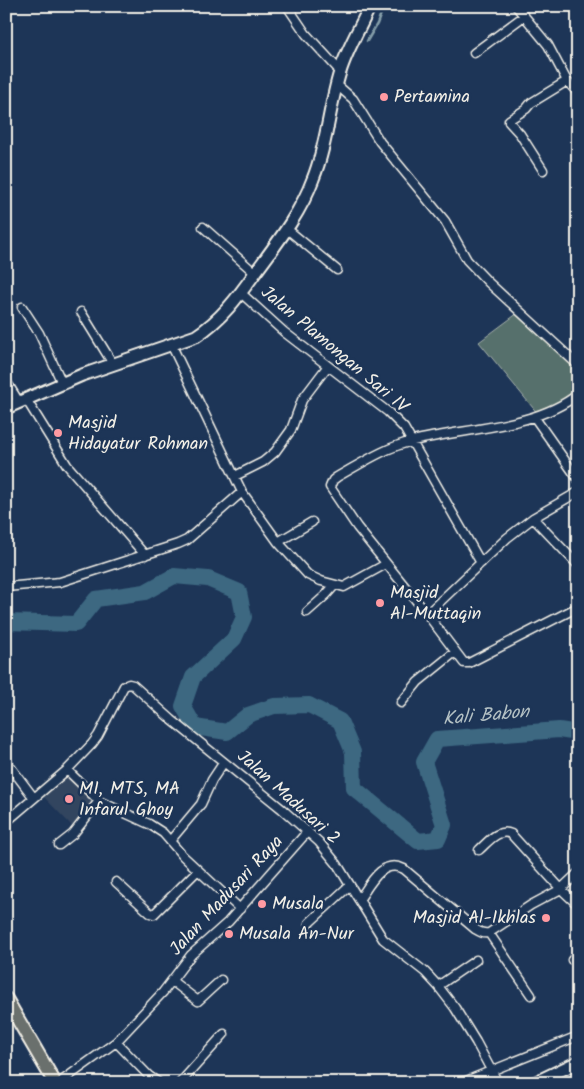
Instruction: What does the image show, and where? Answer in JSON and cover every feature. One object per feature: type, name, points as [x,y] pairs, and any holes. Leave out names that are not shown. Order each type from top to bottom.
[{"type":"main road","points":[[6,408],[62,383],[196,336],[220,317],[256,273],[287,229],[298,212],[314,179],[321,158],[340,72],[370,6]]},
{"type":"main road","points":[[6,999],[55,1083]]},
{"type":"main road","points":[[6,1015],[46,1083]]},
{"type":"main road","points":[[534,1083],[578,1062]]},
{"type":"street","points":[[287,6],[306,34],[340,72]]},
{"type":"street","points":[[516,6],[548,45],[567,81],[578,93]]},
{"type":"street","points":[[474,53],[524,16]]},
{"type":"street","points":[[543,170],[509,120],[526,109],[531,103],[567,81]]},
{"type":"street","points":[[337,85],[353,99],[380,142],[445,221],[467,260],[488,282],[578,365]]},
{"type":"street","points":[[203,227],[256,273]]},
{"type":"street","points":[[287,229],[337,270]]},
{"type":"street","name":"Jalan Plamongan Sari IV","points":[[241,292],[284,332],[398,421],[412,441],[481,563]]},
{"type":"street","points":[[22,307],[39,333],[62,383]]},
{"type":"street","points":[[81,312],[113,364]]},
{"type":"street","points":[[171,344],[242,492],[278,542],[308,575],[334,586],[344,587],[386,564]]},
{"type":"street","points":[[235,476],[264,462],[275,452],[291,430],[302,400],[327,367]]},
{"type":"street","points":[[6,381],[23,401],[67,465],[145,555]]},
{"type":"street","points":[[578,394],[556,408],[535,418],[412,441],[387,450],[337,477],[333,480],[330,487],[357,527],[464,663],[469,663],[578,607]]},
{"type":"street","points":[[535,418],[578,479]]},
{"type":"street","points":[[6,587],[60,582],[187,540],[242,492]]},
{"type":"street","points":[[427,614],[507,538],[533,518],[578,492]]},
{"type":"street","points":[[533,518],[578,565]]},
{"type":"street","points":[[278,542],[312,522]]},
{"type":"street","points":[[307,612],[334,586]]},
{"type":"street","points":[[401,703],[418,682],[455,652]]},
{"type":"street","name":"Jalan Madusari 2","points":[[67,770],[98,736],[121,690],[126,685],[133,685],[308,832],[328,852],[383,940],[417,966],[438,986],[455,1008],[497,1080]]},
{"type":"street","points":[[6,761],[34,798]]},
{"type":"street","points":[[170,841],[201,804],[212,780],[224,762]]},
{"type":"street","points":[[6,822],[67,770],[99,801],[156,828],[240,909]]},
{"type":"street","points":[[60,845],[73,834],[99,801]]},
{"type":"street","name":"Jalan Madusari Raya","points":[[59,1083],[116,1042],[158,999],[191,954],[240,909],[308,832]]},
{"type":"street","points":[[479,850],[499,833],[508,832],[518,840],[562,890],[578,904]]},
{"type":"street","points":[[359,900],[378,872],[389,866],[399,866],[480,933],[489,933],[535,902],[562,890],[578,873]]},
{"type":"street","points":[[116,882],[150,913],[154,914],[198,870]]},
{"type":"street","points":[[309,923],[350,885]]},
{"type":"street","points":[[489,933],[531,995]]},
{"type":"street","points":[[438,986],[476,960]]},
{"type":"street","points":[[172,981],[198,1001],[222,980]]},
{"type":"street","points":[[180,1083],[224,1034]]},
{"type":"street","points":[[461,1083],[578,1036]]},
{"type":"street","points":[[116,1042],[149,1076],[159,1083]]},
{"type":"shaded area","name":"MI, MTS, MA Infarul Ghoy","points":[[67,771],[97,802],[72,826],[42,795]]},
{"type":"green space","points":[[518,313],[578,370],[578,390],[538,414],[479,342]]},
{"type":"waterway","points":[[367,41],[377,24],[384,6]]},
{"type":"waterway","name":"Kali Babon","points":[[6,622],[76,624],[96,599],[145,592],[174,576],[208,579],[239,592],[244,617],[234,639],[193,677],[183,706],[195,727],[227,732],[248,715],[274,706],[309,705],[340,721],[353,752],[354,788],[418,841],[438,839],[444,825],[424,762],[437,739],[559,730],[578,733]]},
{"type":"place","name":"Pertamina","points":[[384,97]]},
{"type":"place","name":"Masjid Hidayatur Rohman","points":[[58,433]]},
{"type":"place","name":"Masjid Al-Muttaqin","points":[[380,603]]},
{"type":"place","name":"MI, MTS, MA Infarul Ghoy","points":[[69,799]]},
{"type":"place","name":"Musala","points":[[262,904]]},
{"type":"place","name":"Masjid Al-Ikhlas","points":[[546,918]]},
{"type":"place","name":"Musala An-Nur","points":[[229,934]]}]
